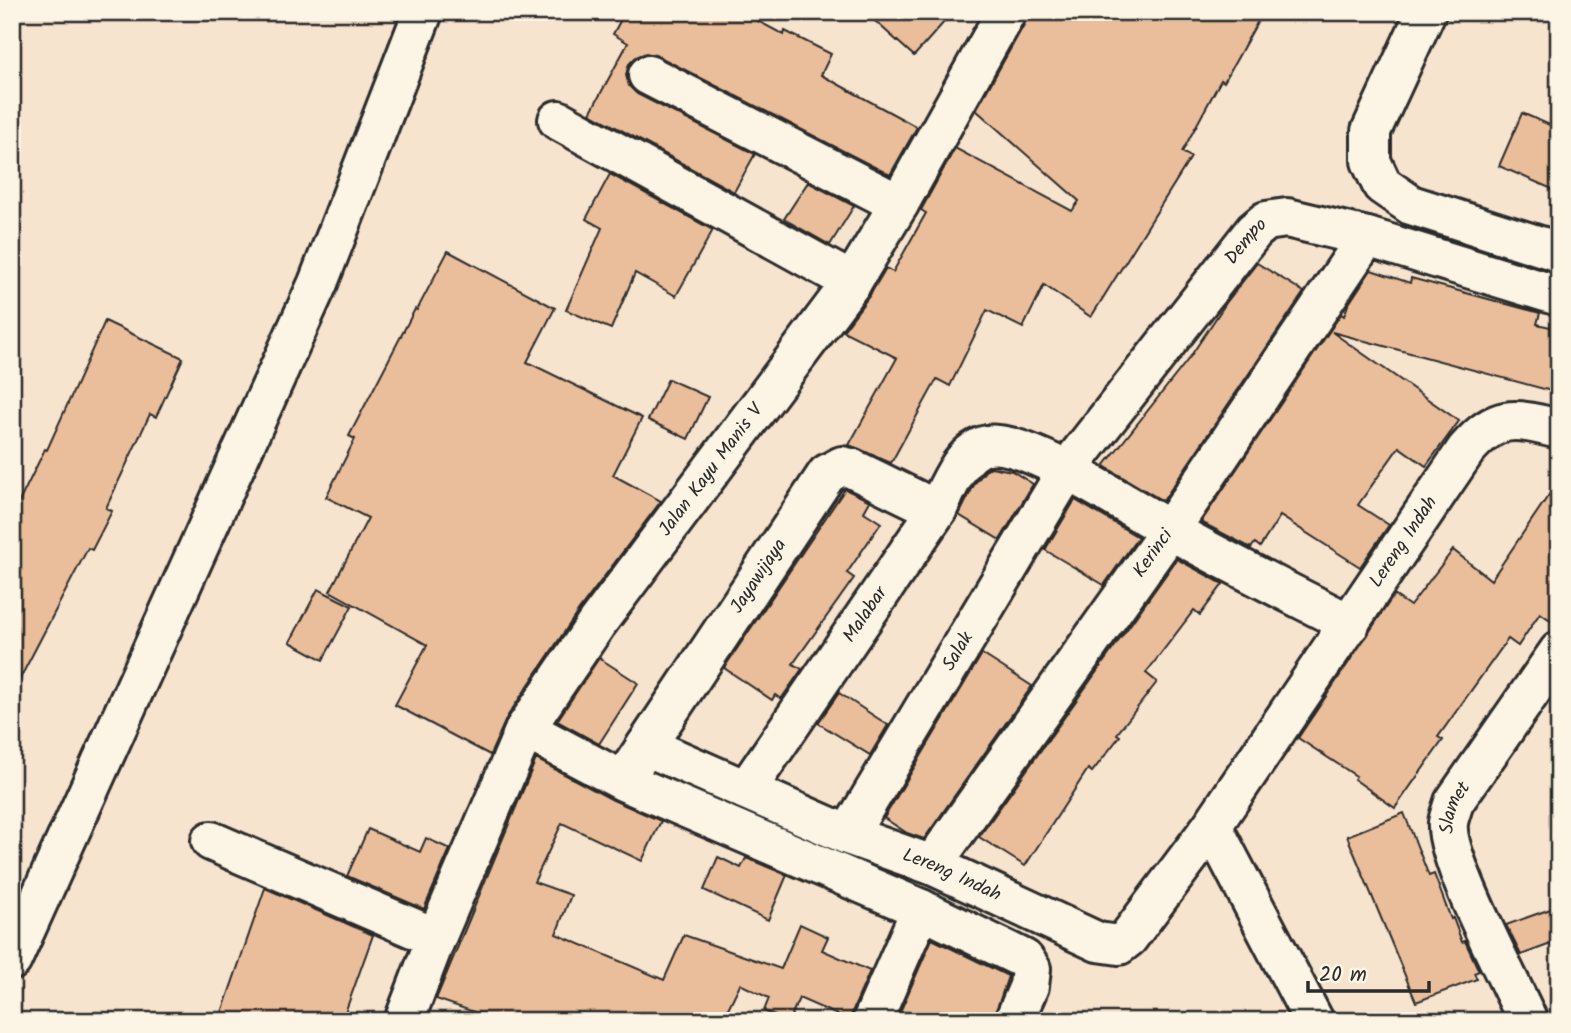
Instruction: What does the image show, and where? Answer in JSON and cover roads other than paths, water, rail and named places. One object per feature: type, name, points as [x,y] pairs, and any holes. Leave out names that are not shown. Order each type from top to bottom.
[{"type":"street","points":[[12,960],[318,283],[423,12]]},
{"type":"street","name":"Jalan Kayu Manis V","points":[[404,1021],[436,938],[525,729],[597,623],[852,282],[899,204],[1006,12]]},
{"type":"street","points":[[1426,12],[1371,131],[1371,161],[1382,186],[1411,205],[1559,252]]},
{"type":"street","points":[[648,75],[899,204]]},
{"type":"street","points":[[558,120],[852,282]]},
{"type":"street","name":"Dempo","points":[[1067,470],[1254,230],[1266,221],[1287,218],[1367,237],[1559,296]]},
{"type":"street","name":"Kerinci","points":[[932,865],[1170,530],[1367,237]]},
{"type":"street","name":"Lereng Indah","points":[[646,746],[848,835],[932,865],[1098,943],[1119,945],[1128,938],[1212,827],[1466,450],[1481,433],[1495,424],[1511,421],[1559,429]]},
{"type":"street","name":"Malabar","points":[[746,790],[937,510],[963,461],[974,450],[988,445],[1002,445],[1067,470]]},
{"type":"street","name":"Jayawijaya","points":[[623,781],[827,474],[842,466],[851,468],[937,510]]},
{"type":"street","points":[[1067,470],[1170,530],[1350,624]]},
{"type":"street","name":"Salak","points":[[848,835],[1067,470]]},
{"type":"street","name":"Slamet","points":[[1528,1021],[1461,876],[1447,825],[1454,802],[1559,651]]},
{"type":"street","points":[[525,729],[623,781],[921,909],[1024,959],[1031,969],[1030,978],[1014,1021]]},
{"type":"street","points":[[1212,827],[1314,1021]]},
{"type":"street","points":[[211,841],[436,938]]},
{"type":"street","points":[[872,1021],[921,909]]}]
